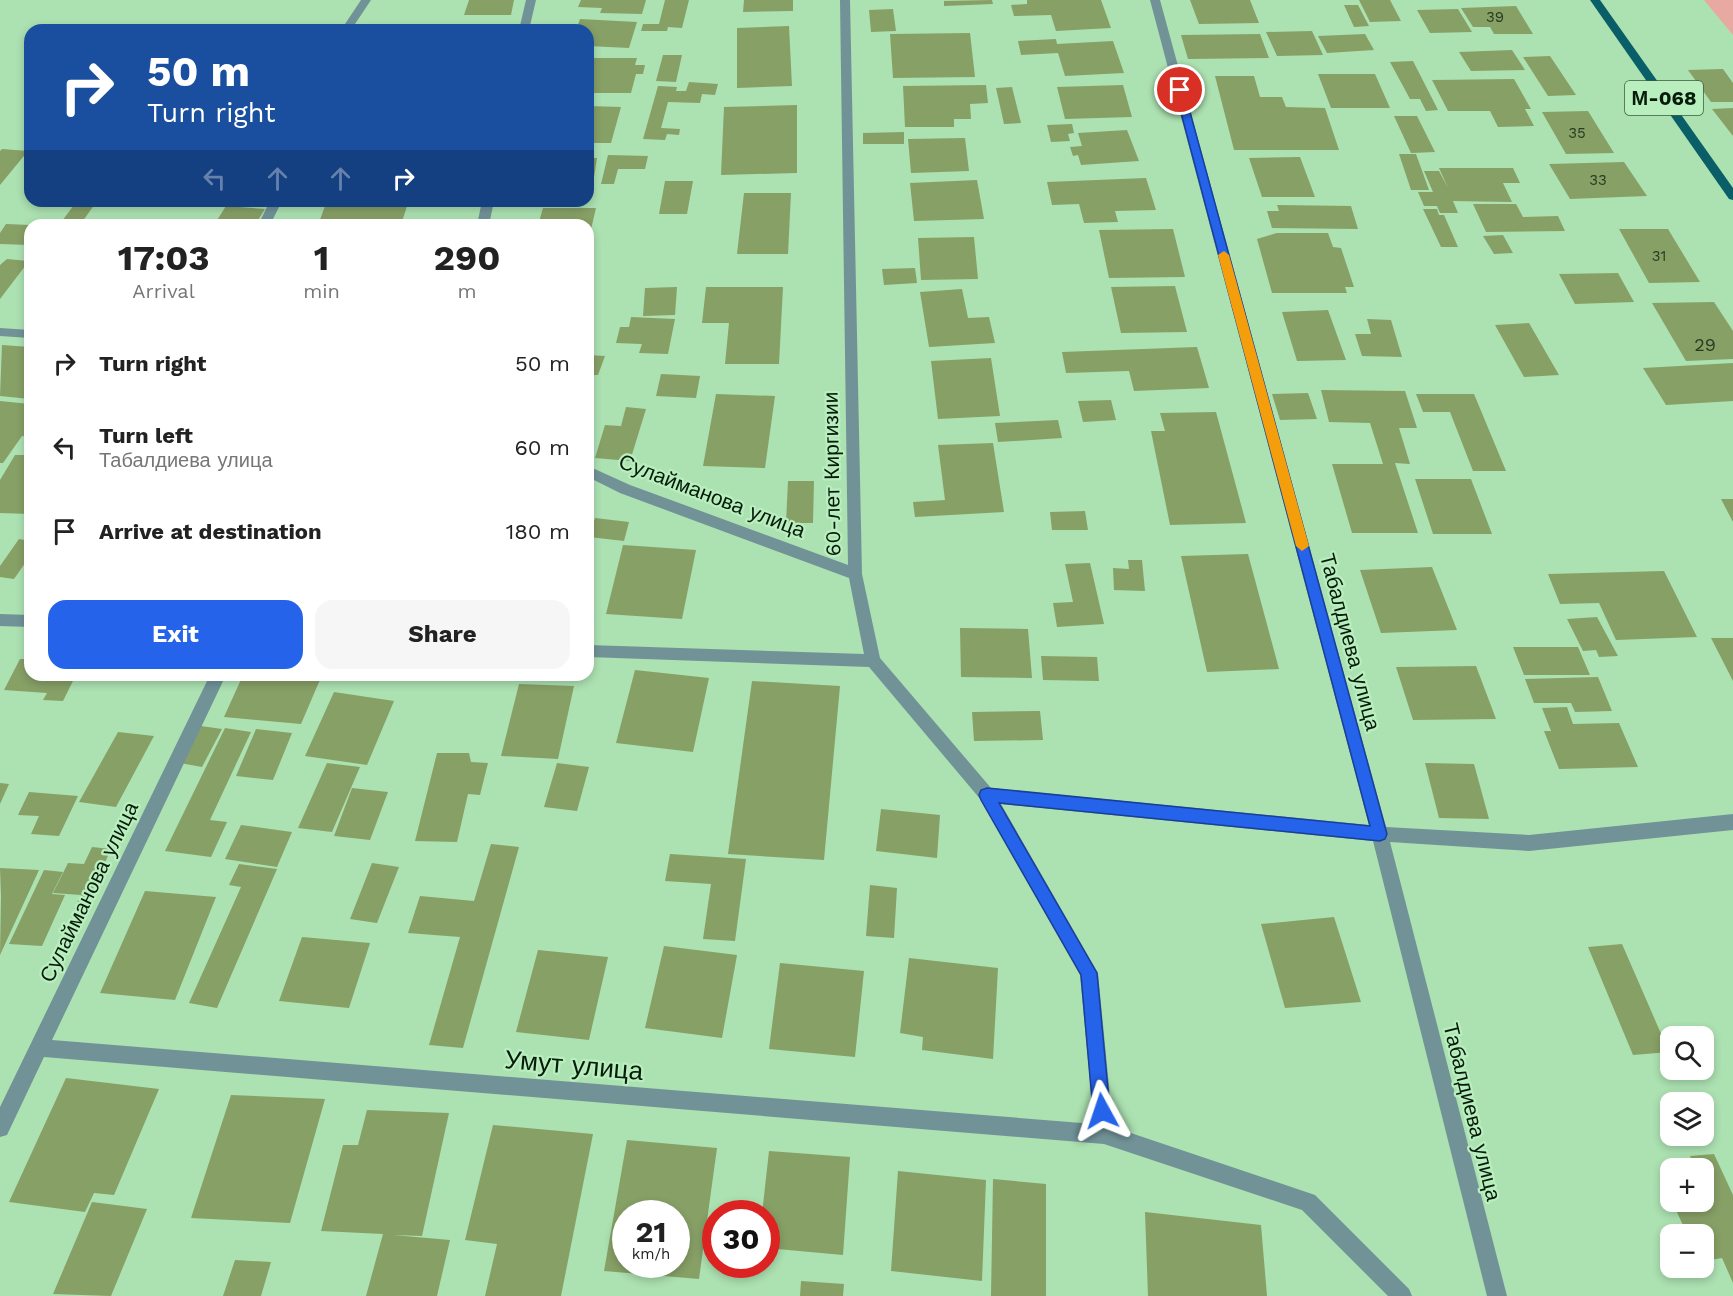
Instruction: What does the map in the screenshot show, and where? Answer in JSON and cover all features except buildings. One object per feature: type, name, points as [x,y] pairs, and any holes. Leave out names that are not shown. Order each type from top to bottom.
[{"type":"main road","name":"М-068","points":[[1595,0],[1733,196]]},
{"type":"street","points":[[350,24],[366,0]]},
{"type":"street","points":[[525,24],[531,0]]},
{"type":"street","name":"60-лет Киргизии","points":[[845,0],[855,574],[873,661]]},
{"type":"street","name":"Табалдиева улица","points":[[1155,0],[1380,834],[1497,1296]]},
{"type":"street","points":[[0,332],[24,334]]},
{"type":"street","name":"Сулайманова улица","points":[[594,474],[625,489],[855,574]]},
{"type":"street","points":[[0,620],[24,621]]},
{"type":"street","points":[[594,651],[873,661],[987,795],[1089,973],[1104,1134]]},
{"type":"street","name":"Сулайманова улица","points":[[0,1128],[215,681]]},
{"type":"street","points":[[987,795],[1380,834],[1529,843],[1733,822]]},
{"type":"street","name":"Умут улица","points":[[40,1047],[1104,1134],[1308,1202],[1402,1296]]},
{"type":"shaded area","points":[[1704,0],[1733,0],[1733,35]]},
{"type":"slow traffic","points":[[1224,255],[1302,546]]},
{"type":"route","points":[[1102,1111],[1089,973],[987,795],[1380,834],[1180,90]]}]
